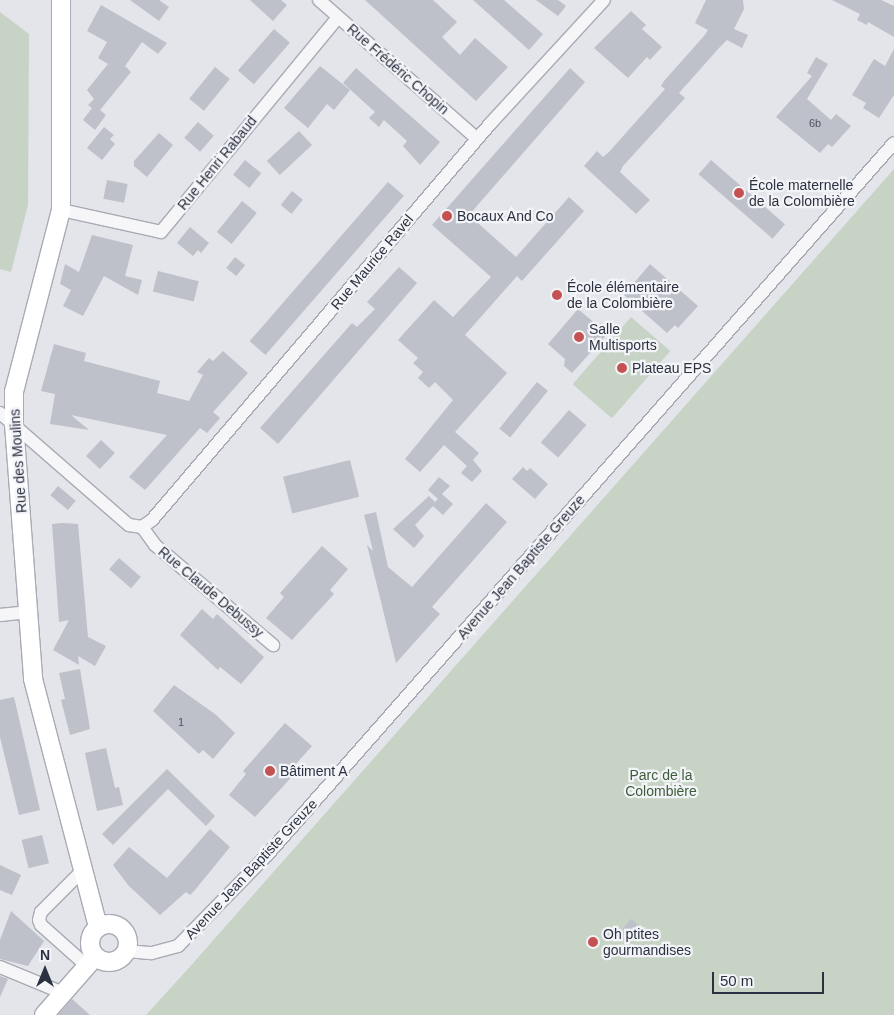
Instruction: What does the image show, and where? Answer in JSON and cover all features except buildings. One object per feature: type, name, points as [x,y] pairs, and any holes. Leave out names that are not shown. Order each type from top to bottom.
[{"type":"street","name":"Rue des Moulins","points":[[61,0],[61,210],[14,392],[14,424],[33,679],[91,890],[98,927]]},
{"type":"street","name":"Rue Frédéric Chopin","points":[[319,0],[477,139]]},
{"type":"street","name":"Rue Maurice Ravel","points":[[142,527],[152,520],[477,139],[604,0]]},
{"type":"street","name":"Rue Henri Rabaud","points":[[61,210],[161,232],[338,17]]},
{"type":"street","name":"Avenue Jean Baptiste Greuze","points":[[127,951],[152,953],[178,946],[268,854],[894,144]]},
{"type":"street","name":"Rue Claude Debussy","points":[[0,413],[129,525],[142,527],[155,545],[273,645]]},
{"type":"street","points":[[0,615],[28,612]]},
{"type":"street","points":[[44,1015],[91,961],[90,940],[98,927],[117,926],[127,937],[127,951],[120,959],[110,962],[91,961],[41,925],[39,920],[41,912],[84,869]]},
{"type":"street","name":"Rue des Moulins","points":[[91,890],[117,926]]},
{"type":"street","points":[[0,967],[63,993]]},
{"type":"green space","points":[[0,12],[29,34],[28,205],[11,272],[0,269]]},
{"type":"green space","name":"Parc de la Colombière","points":[[894,169],[894,1015],[146,1015],[187,970]]},
{"type":"green space","name":"Plateau EPS","points":[[631,317],[670,351],[612,418],[573,384]]},
{"type":"place","name":"École maternelle de la Colombière","points":[[739,193]]},
{"type":"place","name":"Bocaux And Co","points":[[447,216]]},
{"type":"place","name":"École élémentaire de la Colombière","points":[[557,295]]},
{"type":"place","name":"Salle Multisports","points":[[579,337]]},
{"type":"place","name":"Plateau EPS","points":[[622,368]]},
{"type":"place","name":"Bâtiment A","points":[[270,771]]},
{"type":"place","name":"Oh ptites gourmandises","points":[[593,942]]}]
